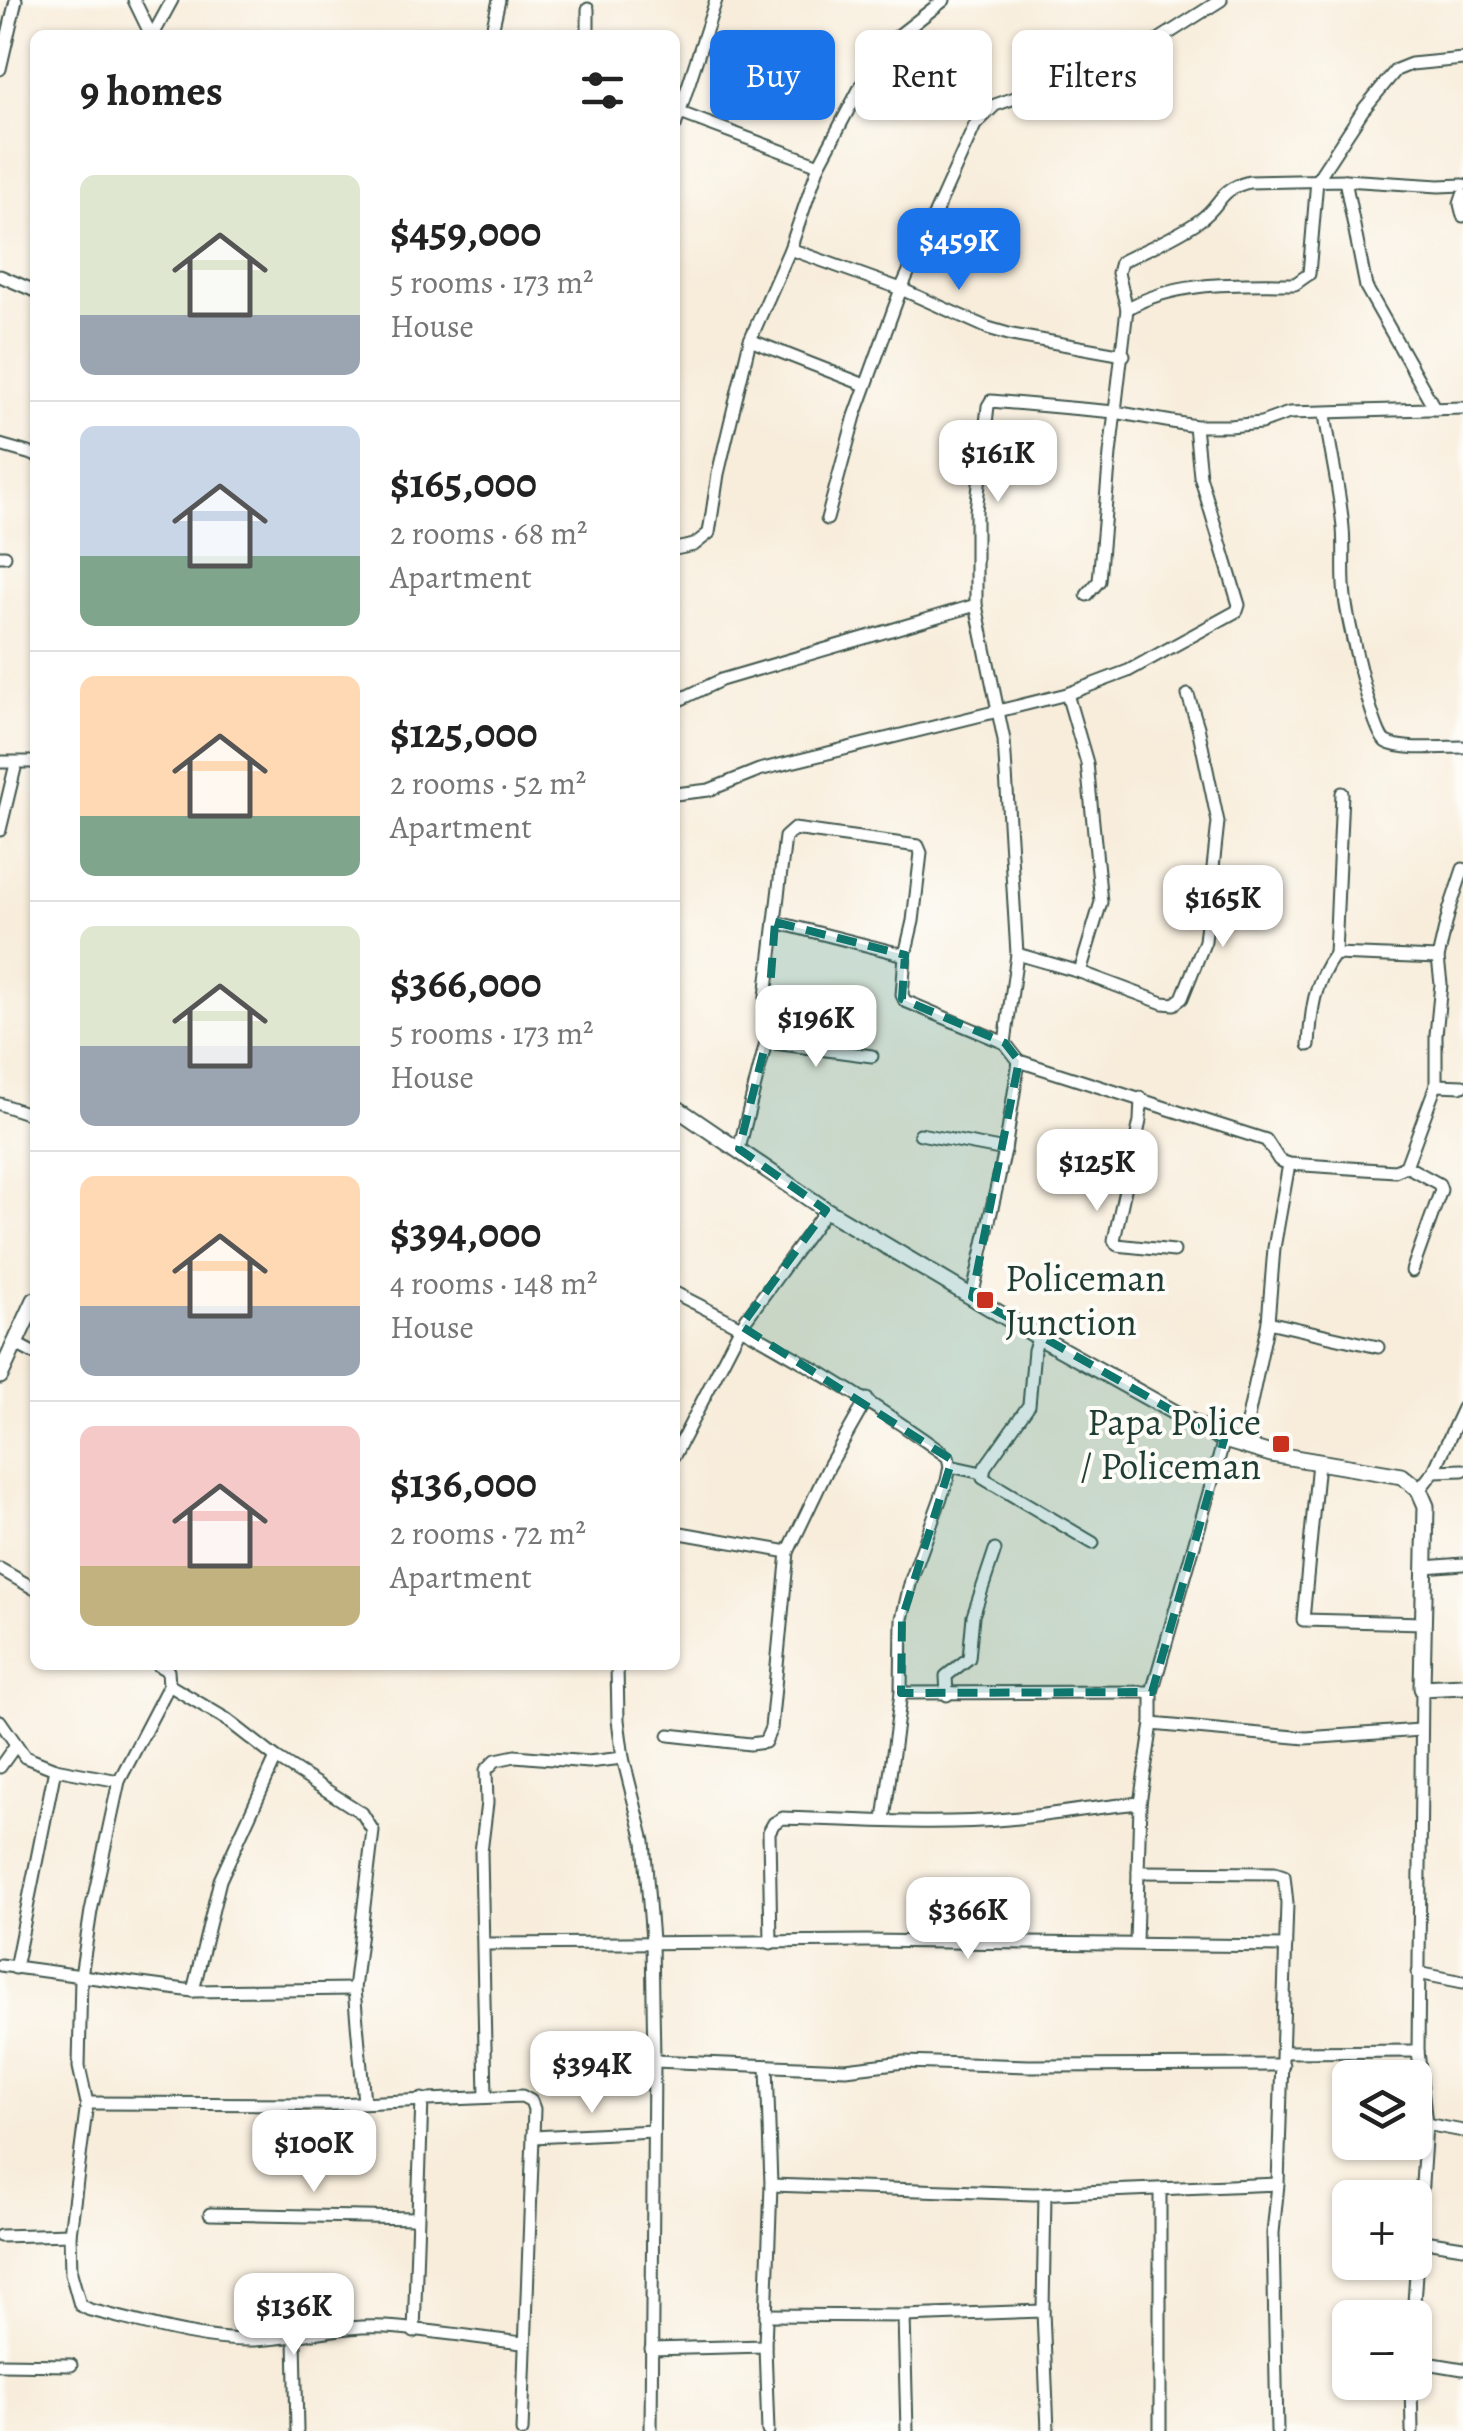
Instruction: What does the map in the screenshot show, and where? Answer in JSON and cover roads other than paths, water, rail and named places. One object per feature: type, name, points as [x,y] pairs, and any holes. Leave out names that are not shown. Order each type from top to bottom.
[{"type":"street","points":[[0,69],[16,0]]},
{"type":"street","points":[[134,0],[149,30]]},
{"type":"street","points":[[155,30],[172,0]]},
{"type":"street","points":[[492,30],[499,0]]},
{"type":"street","points":[[680,108],[716,0]]},
{"type":"street","points":[[680,548],[694,545],[708,533],[750,340],[790,249],[819,164],[868,66],[880,50],[944,0]]},
{"type":"street","points":[[827,520],[865,385],[901,289],[975,124],[995,105],[1132,56],[1221,0]]},
{"type":"street","points":[[588,9],[588,30]]},
{"type":"street","points":[[1128,309],[1159,295],[1200,288],[1295,284],[1304,280],[1309,274],[1317,180],[1363,110],[1396,70],[1411,64],[1463,59]]},
{"type":"street","points":[[680,118],[819,164]]},
{"type":"street","points":[[1345,180],[1366,286],[1436,409]]},
{"type":"street","points":[[1087,595],[1099,581],[1124,355],[1128,309],[1118,272],[1122,262],[1201,220],[1224,191],[1249,182],[1345,180],[1463,185]]},
{"type":"street","points":[[1463,194],[1463,216]]},
{"type":"street","points":[[790,249],[1012,335],[1124,355]]},
{"type":"street","points":[[0,276],[30,288]]},
{"type":"street","points":[[750,340],[865,385]]},
{"type":"street","points":[[1005,1042],[1018,954],[1004,740],[976,604],[976,510],[991,400],[1116,412],[1195,426],[1246,426],[1289,413],[1463,408]]},
{"type":"street","points":[[1325,414],[1343,526],[1344,591],[1351,640],[1364,674],[1378,735],[1386,742],[1400,745],[1463,747]]},
{"type":"street","points":[[680,794],[709,790],[759,770],[1067,694],[1128,670],[1239,608],[1204,492],[1195,426]]},
{"type":"street","points":[[0,446],[30,454]]},
{"type":"street","points":[[680,700],[721,680],[976,604]]},
{"type":"street","points":[[1067,694],[1087,763],[1100,902],[1080,972]]},
{"type":"street","points":[[1018,954],[1163,1003],[1174,1004],[1182,998],[1204,941],[1218,822],[1188,695]]},
{"type":"street","points":[[0,762],[30,763]]},
{"type":"street","points":[[0,830],[16,764]]},
{"type":"street","points":[[1309,1045],[1311,1010],[1321,973],[1336,954],[1342,793]]},
{"type":"street","points":[[739,1149],[766,1042],[766,997],[785,837],[794,829],[918,846],[914,921],[905,956],[905,1002],[1005,1042],[1019,1061],[1266,1140],[1279,1160],[1290,1164],[1395,1171],[1406,1166],[1436,1085],[1441,984],[1438,958],[1463,869]]},
{"type":"street","points":[[775,922],[905,956]]},
{"type":"street","points":[[1336,954],[1438,958]]},
{"type":"street","points":[[766,1042],[872,1056]]},
{"type":"street","points":[[972,1297],[1005,1150],[1019,1061]]},
{"type":"street","points":[[1436,1085],[1463,1086]]},
{"type":"street","points":[[1140,1098],[1136,1138],[1114,1240],[1117,1244],[1174,1251]]},
{"type":"street","points":[[0,1104],[30,1114]]},
{"type":"street","points":[[680,1111],[826,1210],[1039,1338],[1224,1440],[1402,1476],[1418,1490],[1426,1506],[1420,1730],[1419,2060]]},
{"type":"street","points":[[920,1134],[1005,1150]]},
{"type":"street","points":[[1242,1446],[1268,1322],[1274,1248],[1290,1164]]},
{"type":"street","points":[[1406,1166],[1439,1184],[1441,1190],[1412,1271]]},
{"type":"street","points":[[680,1444],[741,1326],[826,1210]]},
{"type":"street","points":[[680,1296],[741,1326],[867,1399],[948,1457],[950,1466],[902,1618],[901,1693],[884,1820]]},
{"type":"street","points":[[0,1376],[30,1312]]},
{"type":"street","points":[[1268,1322],[1378,1348]]},
{"type":"street","points":[[1039,1338],[1034,1350],[1029,1404],[982,1478],[1093,1543]]},
{"type":"street","points":[[16,1344],[30,1351]]},
{"type":"street","points":[[669,1735],[750,1744],[765,1742],[771,1728],[788,1552],[829,1466],[867,1399]]},
{"type":"street","points":[[1418,1490],[1434,1472],[1463,1408]]},
{"type":"street","points":[[1136,1943],[1140,1804],[1152,1724],[1152,1692],[1224,1440]]},
{"type":"street","points":[[1318,1462],[1304,1620],[1424,1623]]},
{"type":"street","points":[[950,1466],[982,1473]]},
{"type":"street","points":[[1434,1472],[1463,1470]]},
{"type":"street","points":[[680,1533],[788,1552]]},
{"type":"street","points":[[947,1695],[946,1676],[971,1651],[973,1616],[995,1550]]},
{"type":"street","points":[[1425,1566],[1463,1564]]},
{"type":"street","points":[[0,1569],[30,1586]]},
{"type":"street","points":[[166,1670],[169,1685],[119,1781],[90,1911],[81,1976],[79,2067],[87,2103],[70,2234],[80,2304],[90,2310],[220,2338],[294,2338],[360,2326],[388,2326],[523,2343]]},
{"type":"street","points":[[617,1670],[623,1758],[644,1841],[652,1940],[651,2431]]},
{"type":"street","points":[[169,1685],[226,1719],[276,1758],[362,1813],[373,1831],[354,1990],[364,2102]]},
{"type":"street","points":[[1422,1688],[1463,1686]]},
{"type":"street","points":[[901,1693],[1152,1692]]},
{"type":"street","points":[[0,1721],[26,1757],[55,1768],[119,1781]]},
{"type":"street","points":[[1152,1724],[1306,1738],[1420,1730]]},
{"type":"street","points":[[0,1767],[15,1746]]},
{"type":"street","points":[[486,2097],[481,1852],[487,1803],[486,1770],[496,1760],[515,1756],[588,1762],[623,1758]]},
{"type":"street","points":[[193,1991],[220,1880],[276,1758]]},
{"type":"street","points":[[15,1968],[55,1768]]},
{"type":"street","points":[[771,1943],[769,1832],[783,1818],[922,1823],[1140,1804]]},
{"type":"street","points":[[1138,1872],[1284,1876],[1288,1903],[1273,2233],[1277,2431]]},
{"type":"street","points":[[485,1944],[652,1940],[1286,1946]]},
{"type":"street","points":[[0,1965],[193,1991],[354,1990]]},
{"type":"street","points":[[1418,1973],[1463,1982]]},
{"type":"street","points":[[654,2061],[846,2069],[904,2062],[1029,2066],[1418,2050]]},
{"type":"street","points":[[767,2066],[771,2185],[765,2346],[768,2431]]},
{"type":"street","points":[[87,2103],[364,2102],[522,2096],[531,2101],[534,2109],[522,2431]]},
{"type":"street","points":[[414,2332],[422,2099]]},
{"type":"street","points":[[1432,2125],[1463,2131]]},
{"type":"street","points":[[533,2137],[653,2132]]},
{"type":"street","points":[[771,2185],[1045,2193],[1278,2184]]},
{"type":"street","points":[[1160,2190],[1160,2431]]},
{"type":"street","points":[[1045,2193],[1043,2312],[1048,2431]]},
{"type":"street","points":[[210,2214],[416,2218]]},
{"type":"street","points":[[0,2236],[70,2234]]},
{"type":"street","points":[[1432,2242],[1463,2247]]},
{"type":"street","points":[[766,2316],[1043,2312]]},
{"type":"street","points":[[904,2316],[907,2431]]},
{"type":"street","points":[[294,2338],[297,2431]]},
{"type":"street","points":[[652,2349],[765,2346]]},
{"type":"street","points":[[0,2364],[72,2365]]},
{"type":"street","points":[[1432,2364],[1463,2369]]},
{"type":"street","points":[[1411,2400],[1412,2431]]},
{"type":"place","name":"Policeman Junction","points":[[985,1300]]},
{"type":"place","name":"Papa Police / Policeman","points":[[1281,1444]]}]
